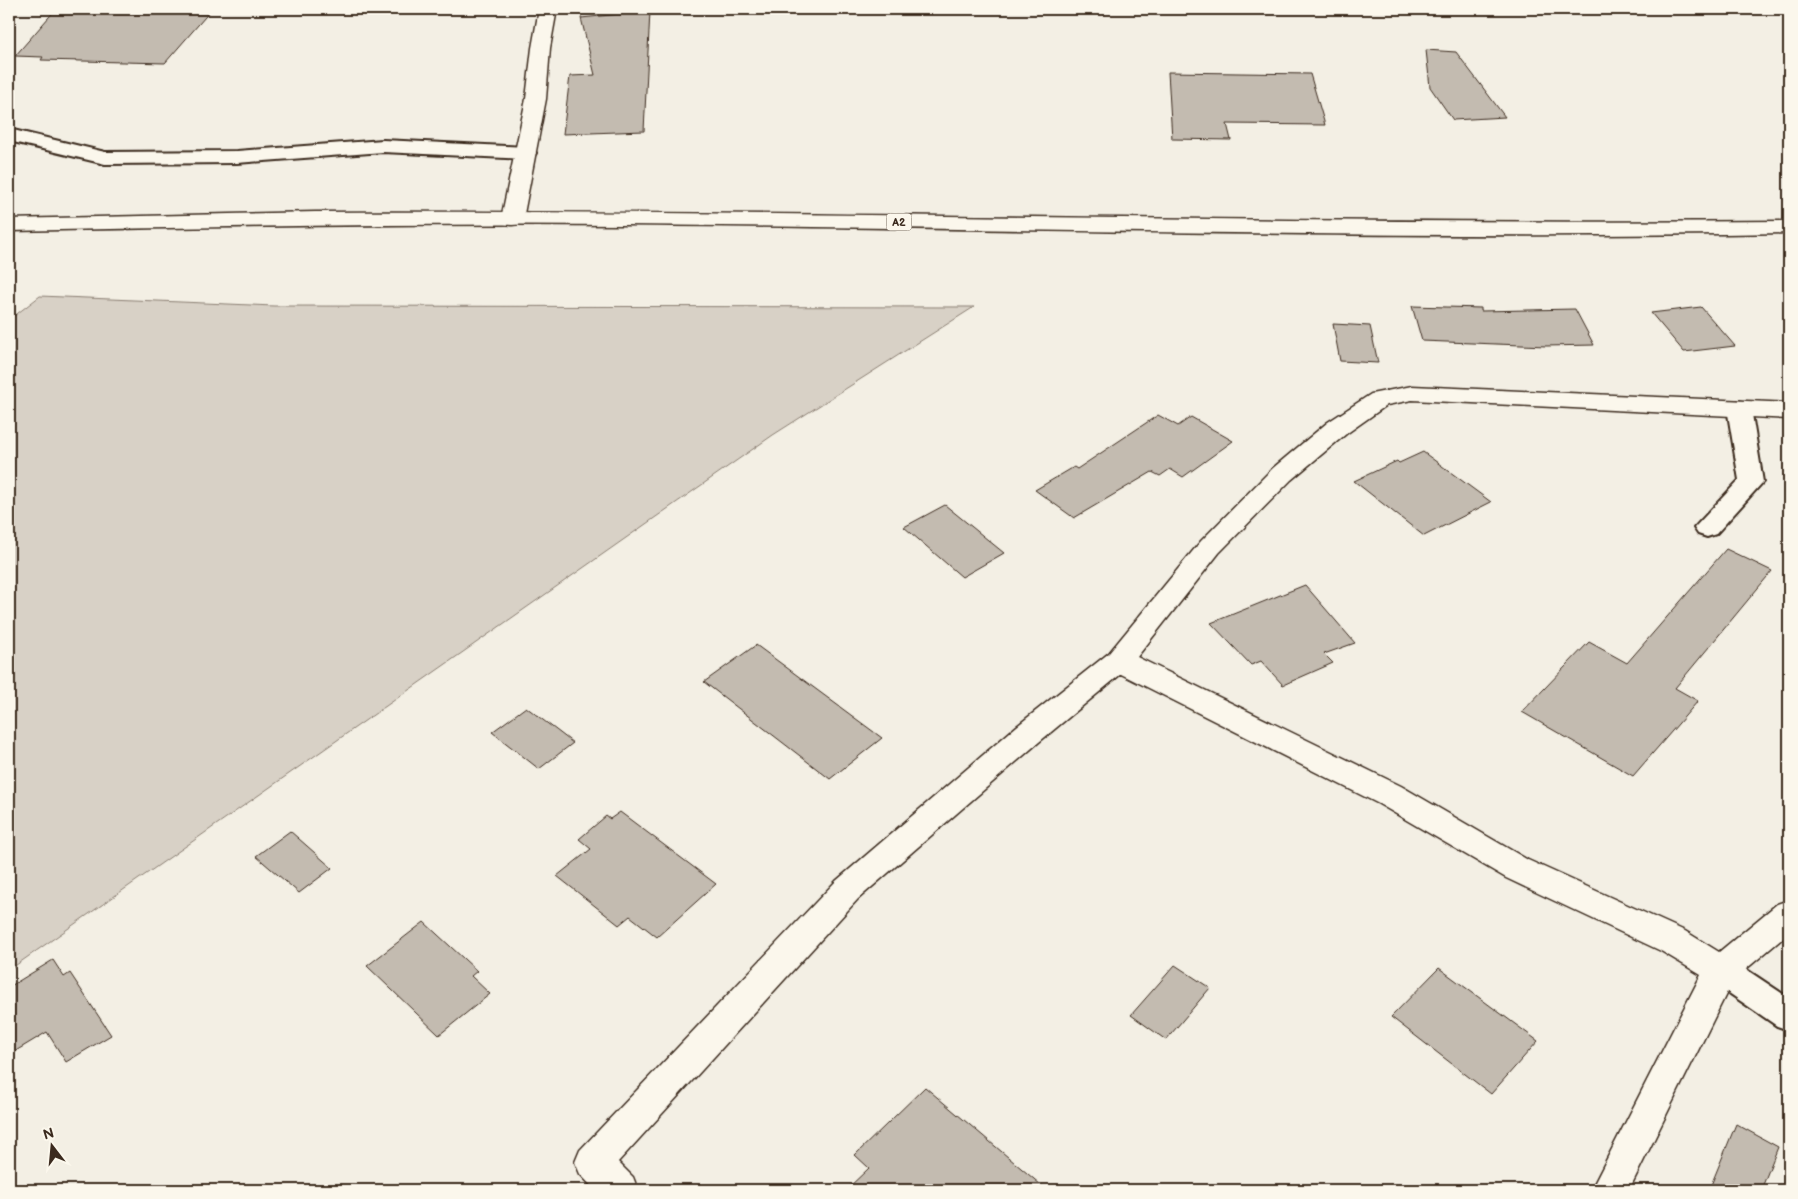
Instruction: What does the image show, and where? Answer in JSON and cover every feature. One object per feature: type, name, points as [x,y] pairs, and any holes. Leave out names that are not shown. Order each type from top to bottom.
[{"type":"street","points":[[512,219],[536,99],[541,48],[548,9]]},
{"type":"street","name":"A2","points":[[9,225],[174,219],[390,217],[1258,227],[1789,227]]},
{"type":"street","points":[[620,1190],[593,1162],[848,890],[1028,734],[1119,660],[1210,547],[1282,474],[1337,428],[1380,399],[1412,393],[1789,412]]},
{"type":"street","points":[[1119,660],[1390,794],[1517,869],[1672,941],[1721,970]]},
{"type":"street","points":[[1610,1190],[1721,970],[1789,914]]},
{"type":"lane","points":[[9,135],[105,158],[237,158],[383,146],[526,153]]},
{"type":"lane","points":[[1707,528],[1752,482],[1739,408]]},
{"type":"lane","points":[[1721,970],[1789,1016]]},
{"type":"shaded area","points":[[40,296],[274,306],[974,307],[773,435],[9,970],[9,320]]},
{"type":"building","points":[[56,9],[212,9],[165,63],[41,60],[43,57],[15,56]]},
{"type":"building","points":[[650,11],[644,131],[563,134],[570,76],[595,75],[581,18]]},
{"type":"building","points":[[1426,50],[1456,52],[1505,117],[1453,120],[1430,87]]},
{"type":"building","points":[[1168,72],[1310,74],[1325,125],[1227,124],[1231,140],[1172,139]]},
{"type":"building","points":[[1412,306],[1481,308],[1481,311],[1575,309],[1594,345],[1546,346],[1422,341]]},
{"type":"building","points":[[1701,307],[1735,346],[1684,352],[1651,313]]},
{"type":"building","points":[[1333,324],[1370,326],[1378,363],[1340,361]]},
{"type":"building","points":[[1158,415],[1178,426],[1191,417],[1233,441],[1183,477],[1170,469],[1160,476],[1152,472],[1074,518],[1035,490],[1074,467],[1077,469]]},
{"type":"building","points":[[1423,452],[1491,502],[1424,536],[1354,481],[1397,461],[1399,463]]},
{"type":"building","points":[[945,505],[1004,553],[962,577],[904,527]]},
{"type":"building","points":[[1726,549],[1772,571],[1675,688],[1698,701],[1633,776],[1522,712],[1589,642],[1627,663]]},
{"type":"building","points":[[1305,585],[1355,643],[1324,654],[1333,663],[1283,685],[1261,661],[1251,665],[1211,623]]},
{"type":"building","points":[[756,645],[882,738],[830,779],[704,682]]},
{"type":"building","points":[[526,707],[573,743],[539,769],[492,732]]},
{"type":"building","points":[[620,812],[716,884],[657,937],[630,916],[619,925],[557,876],[591,849],[579,839],[606,816],[610,819]]},
{"type":"building","points":[[290,831],[332,868],[299,893],[256,856]]},
{"type":"building","points":[[424,922],[477,971],[471,976],[490,994],[439,1035],[367,966]]},
{"type":"building","points":[[53,960],[64,977],[70,973],[111,1035],[66,1062],[47,1032],[9,1055],[9,987]]},
{"type":"building","points":[[1175,965],[1210,988],[1166,1040],[1131,1015]]},
{"type":"building","points":[[1439,968],[1538,1041],[1491,1094],[1391,1017]]},
{"type":"building","points":[[925,1087],[1047,1190],[846,1190],[869,1168],[855,1155]]},
{"type":"building","points":[[1736,1124],[1778,1147],[1761,1190],[1709,1190]]}]
